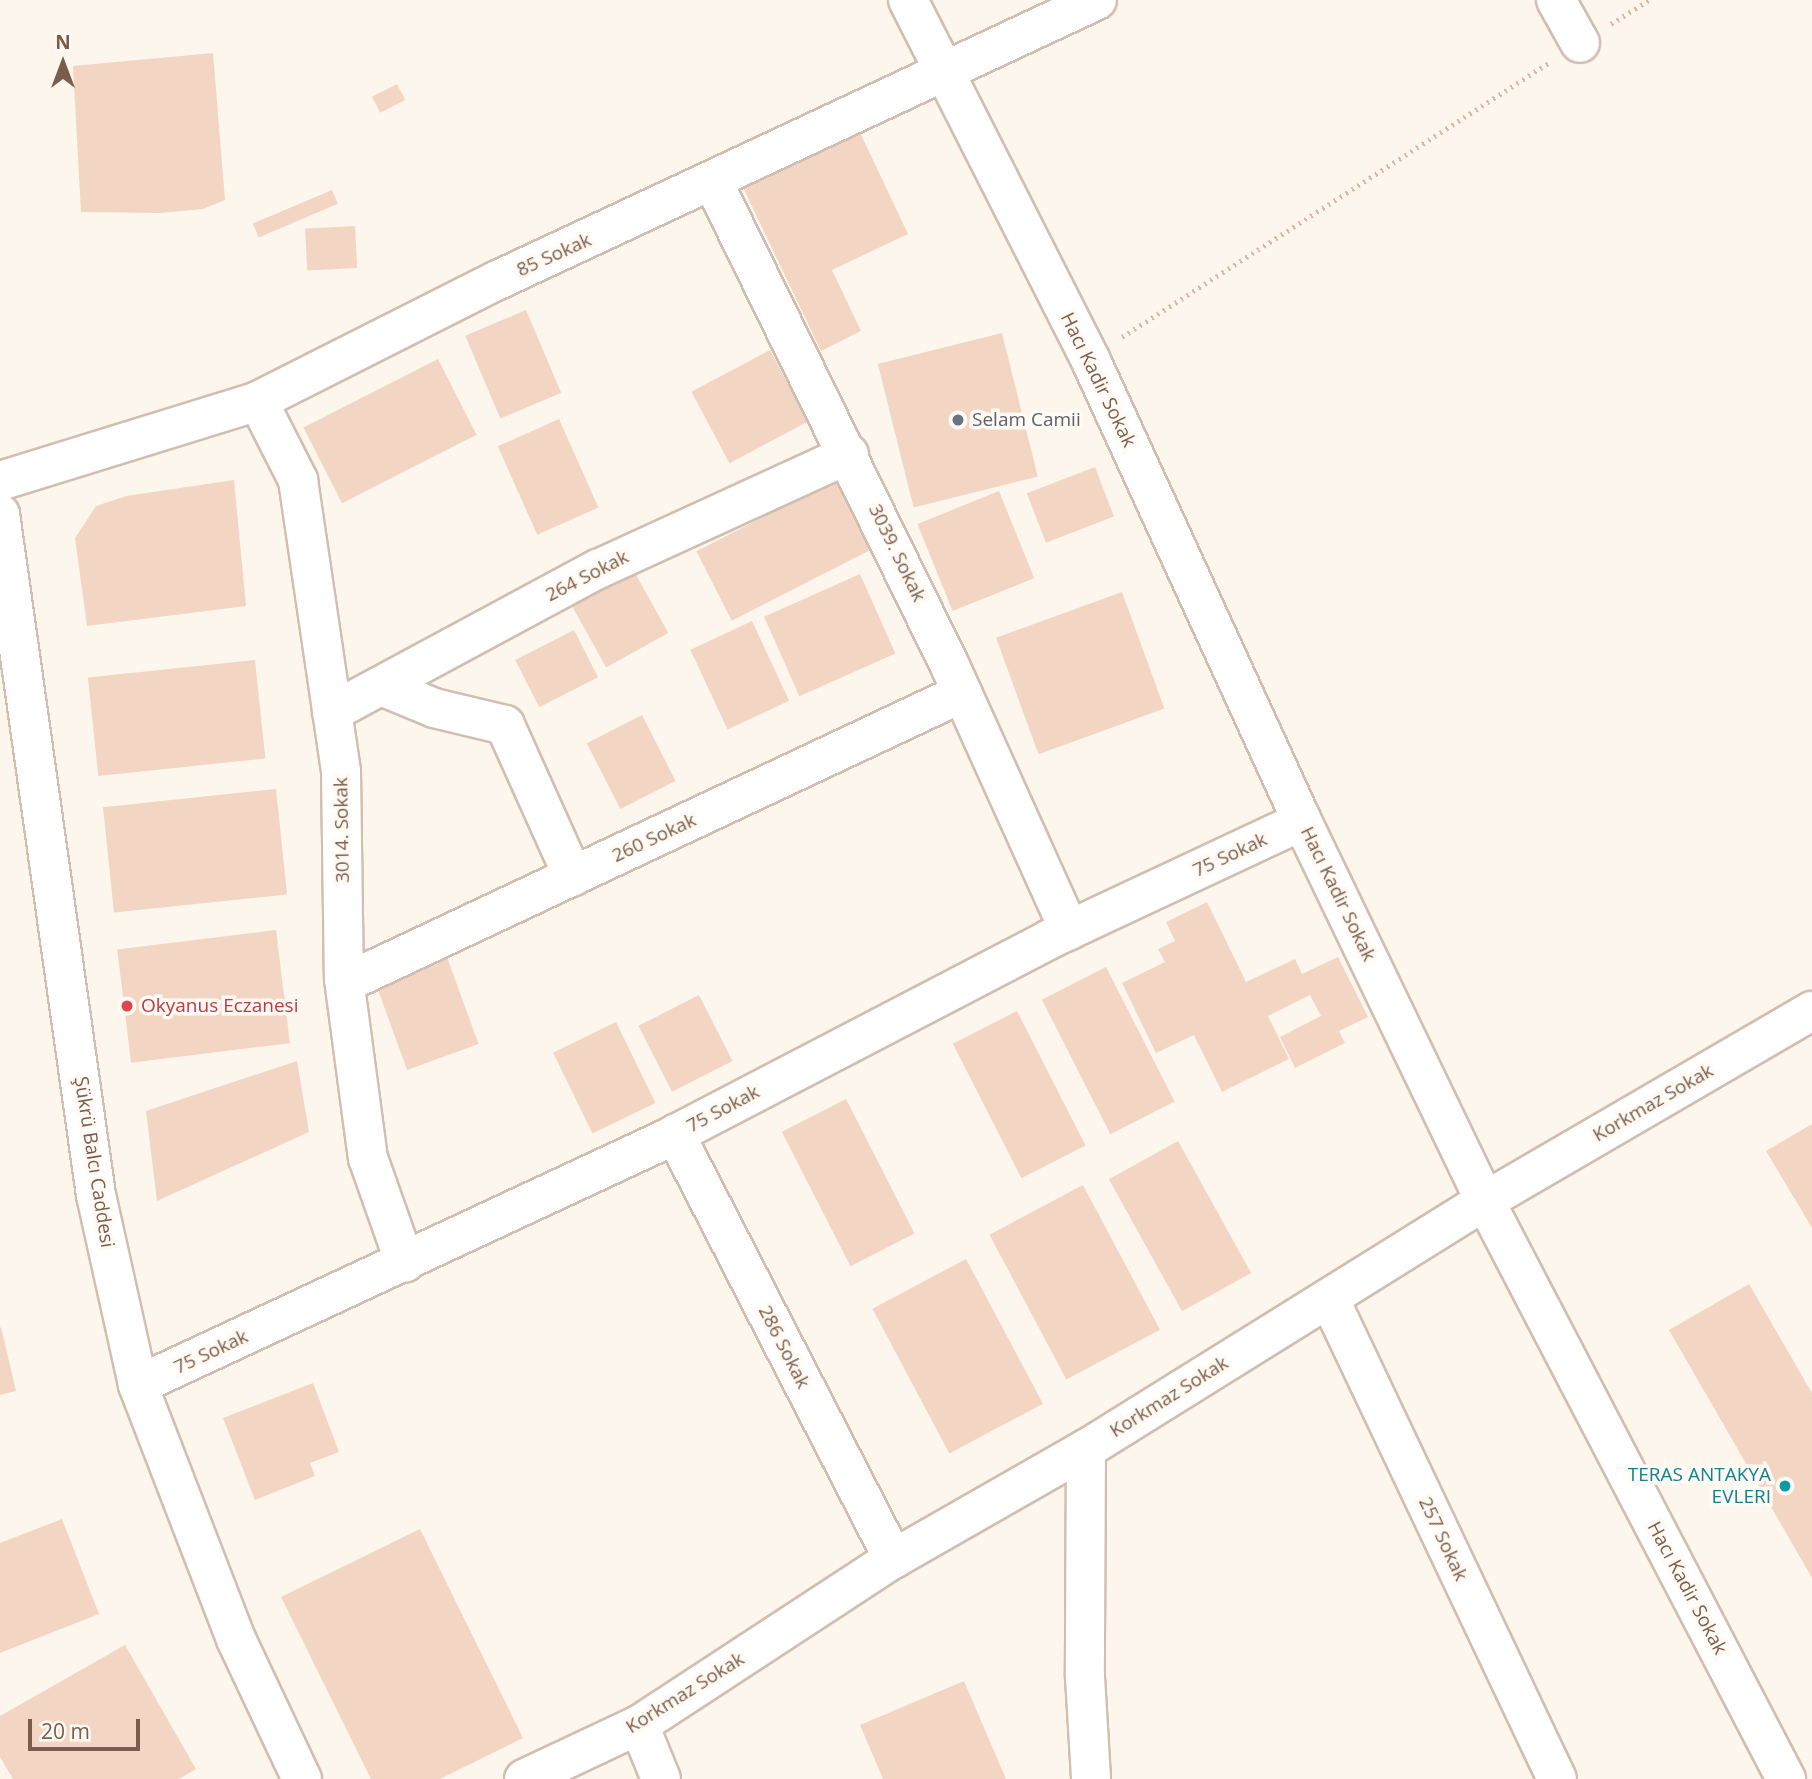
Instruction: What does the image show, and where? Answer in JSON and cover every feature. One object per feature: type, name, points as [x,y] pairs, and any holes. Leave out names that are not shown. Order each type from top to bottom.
[{"type":"street","name":"Hacı Kadir Sokak","points":[[908,0],[1091,361],[1302,821],[1485,1201],[1786,1779]]},
{"type":"street","points":[[1556,0],[1580,43]]},
{"type":"street","name":"85 Sokak","points":[[0,481],[258,401],[498,280],[713,183],[1089,2]]},
{"type":"street","name":"3039. Sokak","points":[[713,183],[849,454],[962,693],[1069,930]]},
{"type":"street","name":"3014. Sokak","points":[[258,401],[298,480],[341,771],[345,983],[368,1158],[405,1263]]},
{"type":"street","name":"264 Sokak","points":[[332,712],[598,569],[849,454]]},
{"type":"street","name":"Şükrü Balcı Caddesi","points":[[0,514],[96,1195],[138,1385],[236,1639],[302,1779]]},
{"type":"street","points":[[381,686],[434,708],[505,724],[573,876]]},
{"type":"street","name":"260 Sokak","points":[[345,983],[962,693]]},
{"type":"street","name":"75 Sokak","points":[[138,1385],[405,1263],[675,1134],[1069,930],[1302,821]]},
{"type":"street","name":"Korkmaz Sokak","points":[[524,1779],[639,1724],[893,1559],[1086,1449],[1485,1201],[1812,1011]]},
{"type":"street","name":"286 Sokak","points":[[675,1134],[893,1559]]},
{"type":"street","name":"257 Sokak","points":[[1329,1298],[1556,1779]]},
{"type":"street","points":[[1086,1449],[1085,1677],[1091,1779]]},
{"type":"street","points":[[639,1724],[661,1779]]},
{"type":"street","points":[[1804,1779],[1812,1773]]},
{"type":"path","points":[[1091,361],[1146,318],[1649,0]]},
{"type":"building","points":[[213,53],[225,200],[203,209],[161,213],[81,212],[73,66]]},
{"type":"building","points":[[397,84],[405,100],[380,113],[372,97]]},
{"type":"building","points":[[856,124],[908,234],[832,270],[861,331],[821,351],[739,179]]},
{"type":"building","points":[[332,190],[338,204],[259,237],[253,224]]},
{"type":"building","points":[[355,226],[357,268],[307,271],[305,229]]},
{"type":"building","points":[[526,310],[561,393],[500,419],[465,336]]},
{"type":"building","name":"Selam Camii","points":[[1002,333],[1038,477],[914,508],[878,364]]},
{"type":"building","points":[[770,350],[808,422],[729,463],[691,392]]},
{"type":"building","points":[[438,359],[477,435],[342,503],[303,428]]},
{"type":"building","points":[[559,419],[598,508],[537,535],[498,446]]},
{"type":"building","points":[[1095,467],[1114,516],[1046,543],[1027,493]]},
{"type":"building","points":[[838,479],[873,548],[732,621],[696,551]]},
{"type":"building","points":[[234,480],[246,606],[87,626],[75,538],[96,506],[126,496]]},
{"type":"building","points":[[999,491],[1034,578],[953,611],[917,524]]},
{"type":"building","points":[[630,564],[668,633],[606,668],[568,598]]},
{"type":"building","points":[[860,574],[895,653],[799,696],[764,617]]},
{"type":"building","points":[[1122,592],[1164,709],[1038,754],[996,638]]},
{"type":"building","points":[[752,621],[789,701],[728,729],[690,650]]},
{"type":"building","points":[[574,630],[598,677],[539,707],[515,660]]},
{"type":"building","points":[[255,660],[265,758],[98,776],[88,678]]},
{"type":"building","points":[[642,715],[676,781],[620,809],[587,743]]},
{"type":"building","points":[[276,789],[287,894],[114,913],[103,807]]},
{"type":"building","points":[[1207,902],[1246,982],[1295,959],[1302,974],[1338,957],[1368,1017],[1339,1031],[1345,1043],[1295,1068],[1280,1037],[1321,1016],[1310,995],[1268,1016],[1289,1059],[1222,1092],[1194,1035],[1156,1053],[1122,983],[1165,962],[1158,949],[1175,941],[1166,922]]},
{"type":"building","points":[[276,930],[290,1043],[131,1063],[117,949]]},
{"type":"building","points":[[444,949],[479,1044],[407,1070],[373,975]]},
{"type":"building","points":[[1106,967],[1175,1102],[1110,1134],[1042,1000]]},
{"type":"building","points":[[699,995],[733,1061],[672,1092],[638,1026]]},
{"type":"building","points":[[1017,1011],[1086,1146],[1021,1178],[953,1044]]},
{"type":"building","points":[[616,1022],[655,1103],[593,1134],[553,1053]]},
{"type":"building","points":[[297,1061],[309,1132],[157,1201],[146,1111]]},
{"type":"building","points":[[846,1099],[915,1234],[850,1266],[782,1132]]},
{"type":"building","points":[[1812,1124],[1812,1228],[1766,1151]]},
{"type":"building","points":[[1178,1141],[1251,1273],[1182,1311],[1109,1179]]},
{"type":"building","points":[[1083,1185],[1160,1330],[1066,1380],[989,1235]]},
{"type":"building","points":[[966,1259],[1043,1404],[949,1454],[872,1309]]},
{"type":"building","name":"TERAS ANTAKYA EVLERI","points":[[1749,1284],[1812,1393],[1812,1578],[1669,1330]]},
{"type":"building","points":[[0,1328],[16,1391],[0,1395]]},
{"type":"building","points":[[313,1383],[339,1452],[310,1463],[315,1476],[255,1500],[223,1418]]},
{"type":"building","points":[[62,1519],[99,1614],[0,1653],[0,1543]]},
{"type":"building","points":[[420,1529],[523,1738],[440,1779],[371,1779],[281,1597]]},
{"type":"building","points":[[125,1645],[196,1769],[179,1779],[13,1779],[0,1757],[0,1716]]},
{"type":"building","points":[[964,1681],[1006,1779],[883,1779],[860,1725]]},
{"type":"place","name":"Selam Camii","points":[[958,420]]},
{"type":"place","name":"Okyanus Eczanesi","points":[[127,1006]]},
{"type":"place","name":"TERAS ANTAKYA EVLERI","points":[[1785,1486]]}]
